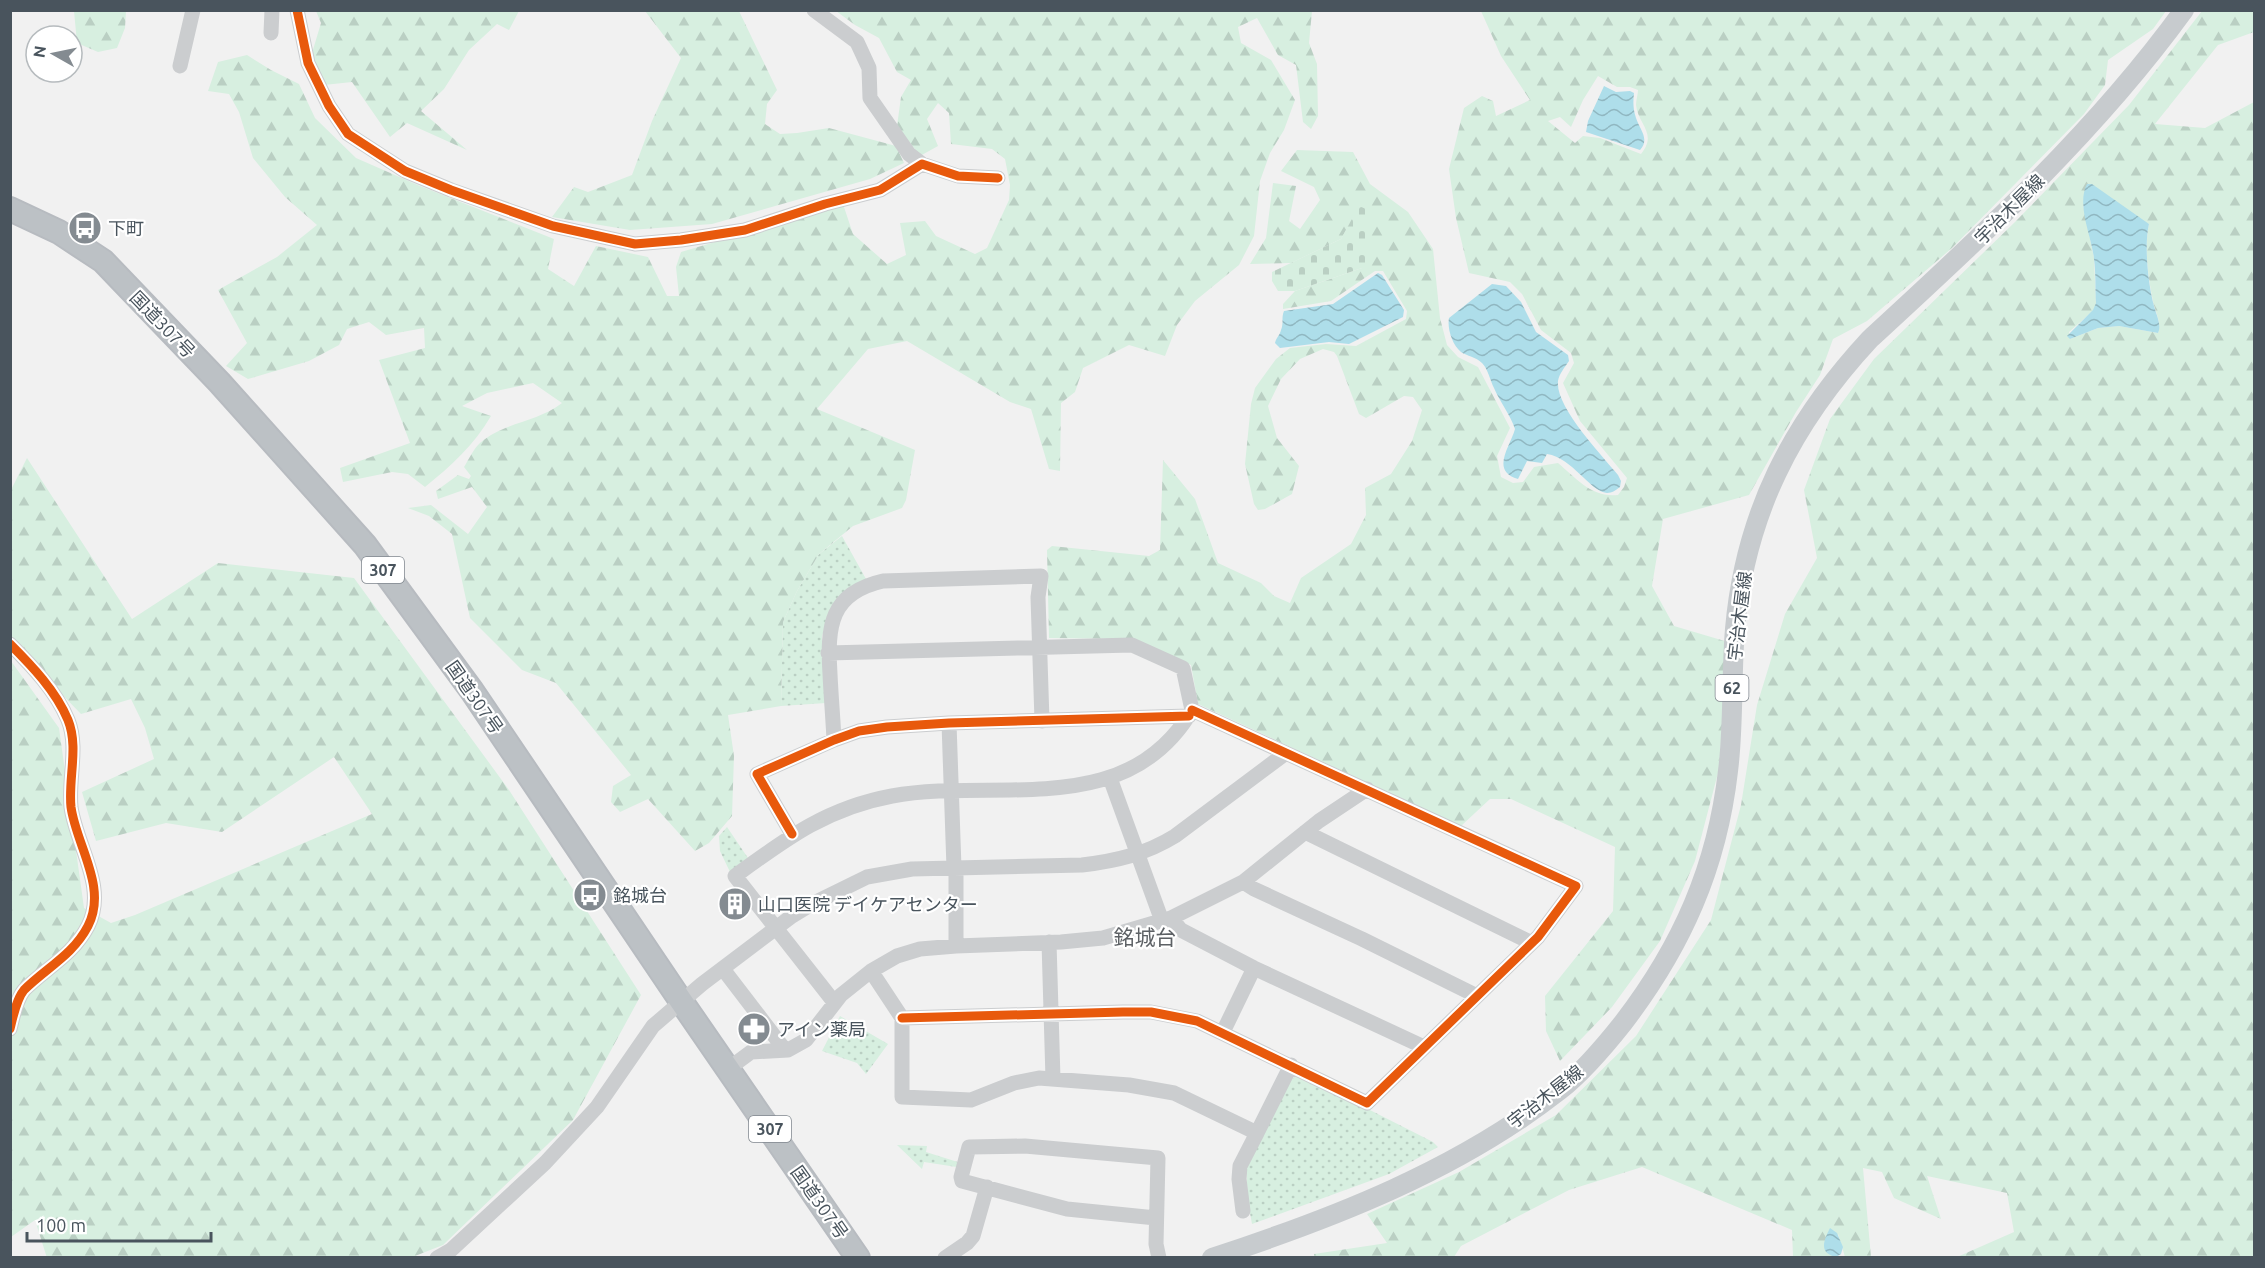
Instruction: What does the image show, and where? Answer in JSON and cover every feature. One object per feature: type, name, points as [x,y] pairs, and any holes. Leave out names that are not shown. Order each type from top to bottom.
[{"type":"highway","name":"国道307号","points":[[10,209],[59,232],[103,261],[219,382],[365,545],[472,691],[681,1001],[858,1257]]},
{"type":"main road","name":"宇治木屋線","points":[[1212,1257],[1320,1220],[1376,1197],[1457,1158],[1560,1090],[1605,1046],[1647,992],[1679,937],[1711,860],[1722,813],[1729,766],[1736,626],[1746,563],[1766,496],[1800,429],[1829,385],[1851,358],[2029,190],[2121,92],[2184,10]]},
{"type":"street","points":[[180,66],[193,10]]},
{"type":"street","points":[[271,33],[272,10]]},
{"type":"street","points":[[297,10],[308,63],[329,106],[348,134],[405,171],[553,226],[635,244],[681,240],[745,230],[825,204],[880,190],[922,164]]},
{"type":"street","points":[[814,10],[857,42],[869,68],[870,98],[909,154],[922,164],[958,176],[998,178]]},
{"type":"street","points":[[834,740],[828,653],[828,640],[834,615],[841,603],[860,588],[883,581],[1041,576],[1038,597],[1042,721]]},
{"type":"street","points":[[10,644],[40,676],[68,721],[72,737],[71,807],[91,875],[94,895],[94,911],[80,940],[66,956],[23,992],[14,1012],[10,1029]]},
{"type":"street","points":[[828,653],[1132,645],[1183,668],[1190,713],[1170,738],[1153,753],[1110,778],[1088,785],[1050,790],[952,791],[891,797],[854,806],[792,834],[735,876],[834,1002]]},
{"type":"street","points":[[792,834],[757,774],[859,731],[949,723],[1042,721],[1190,713],[1367,789],[1576,886],[1532,943],[1366,1103],[1223,1032],[1185,1017],[1151,1012],[902,1018]]},
{"type":"street","points":[[949,723],[956,946]]},
{"type":"street","points":[[437,1257],[451,1250],[545,1163],[597,1107],[653,1026],[681,1001],[776,928],[830,894],[867,877],[912,869],[1082,865],[1110,862],[1139,854],[1175,836],[1286,753]]},
{"type":"street","points":[[1110,778],[1166,920],[1254,968],[1424,1047]]},
{"type":"street","points":[[728,1069],[751,1052],[785,1050],[806,1040],[834,1002],[871,971],[885,962],[920,949],[1103,938],[1166,920],[1243,882],[1305,832],[1367,789]]},
{"type":"street","points":[[1305,832],[1532,943]]},
{"type":"street","points":[[1243,882],[1254,890],[1362,939],[1477,996]]},
{"type":"street","points":[[1049,942],[1053,1079]]},
{"type":"street","points":[[1223,1032],[1254,968]]},
{"type":"street","points":[[723,969],[785,1050]]},
{"type":"street","points":[[871,971],[902,1018],[902,1097],[971,1100],[1014,1083],[1039,1078],[1129,1085],[1174,1094],[1257,1133]]},
{"type":"street","points":[[1243,1211],[1239,1179],[1240,1166],[1291,1065]]},
{"type":"street","points":[[1156,1218],[1067,1209],[962,1181],[969,1147],[1025,1146],[1158,1158],[1156,1244],[1159,1257]]},
{"type":"street","points":[[945,1257],[967,1243],[973,1236],[987,1187]]},
{"type":"green space","points":[[74,11],[126,11],[125,28],[117,48],[98,52],[84,46],[84,24],[75,24]]},
{"type":"green space","points":[[316,11],[519,11],[509,30],[497,24],[469,50],[444,89],[421,111],[467,150],[407,123],[390,137],[352,82],[324,85],[312,53],[321,23]]},
{"type":"green space","points":[[645,11],[739,11],[777,90],[767,104],[765,124],[780,134],[829,128],[896,146],[904,163],[870,179],[712,224],[630,230],[552,217],[574,187],[588,192],[632,175],[652,121],[681,58]]},
{"type":"green space","points":[[836,11],[1312,11],[1309,43],[1317,64],[1318,116],[1311,129],[1303,122],[1296,65],[1278,55],[1257,18],[1238,27],[1241,43],[1271,60],[1295,100],[1284,130],[1270,153],[1260,181],[1254,236],[1239,265],[1195,301],[1177,325],[1165,356],[1129,345],[1083,368],[1075,392],[1061,403],[1060,471],[1049,469],[1031,409],[1010,402],[907,341],[868,349],[817,409],[915,450],[906,500],[902,508],[853,526],[819,554],[797,591],[783,622],[781,706],[728,715],[734,756],[732,816],[709,843],[695,851],[648,799],[620,812],[611,802],[613,786],[631,775],[556,683],[522,670],[470,618],[452,534],[429,516],[408,508],[431,505],[468,534],[487,507],[472,487],[438,499],[436,491],[458,475],[469,479],[471,476],[464,467],[478,445],[489,436],[562,403],[533,383],[487,393],[462,406],[491,416],[484,427],[461,454],[425,487],[408,474],[392,472],[343,482],[340,468],[410,443],[379,360],[425,348],[424,328],[386,335],[369,322],[347,329],[339,345],[309,361],[248,379],[226,366],[247,343],[218,290],[277,257],[317,225],[285,197],[253,158],[239,112],[229,94],[208,91],[218,62],[247,55],[299,84],[315,118],[356,158],[554,239],[548,269],[574,286],[596,246],[648,257],[667,296],[679,296],[676,267],[681,252],[843,204],[853,234],[887,264],[906,255],[900,223],[925,221],[936,236],[975,254],[987,248],[1009,200],[1010,185],[1005,159],[992,149],[951,144],[949,113],[938,103],[927,119],[938,146],[920,156],[897,126],[901,97],[911,80],[897,72],[879,38]]},
{"type":"green space","points":[[1481,11],[2166,11],[2153,29],[2108,60],[2105,85],[2084,114],[1952,248],[1867,321],[1833,339],[1820,375],[1796,412],[1749,495],[1663,519],[1652,586],[1674,626],[1728,642],[1719,769],[1695,861],[1660,941],[1612,1007],[1560,1061],[1546,1031],[1545,996],[1613,911],[1615,847],[1511,799],[1490,799],[1461,826],[1198,704],[1191,665],[1132,639],[1049,638],[1047,550],[1052,546],[1149,556],[1160,550],[1163,460],[1195,499],[1218,563],[1261,583],[1274,596],[1290,603],[1301,578],[1351,544],[1366,515],[1365,488],[1391,474],[1412,441],[1422,410],[1413,397],[1404,396],[1366,418],[1359,414],[1337,356],[1334,352],[1323,349],[1300,359],[1281,379],[1268,406],[1277,438],[1299,466],[1292,494],[1265,509],[1258,510],[1254,504],[1245,464],[1251,404],[1255,388],[1276,359],[1290,348],[1326,344],[1356,346],[1406,319],[1407,311],[1383,271],[1375,271],[1331,301],[1283,309],[1283,304],[1295,291],[1362,268],[1360,206],[1341,239],[1291,263],[1250,264],[1266,238],[1273,183],[1296,186],[1289,221],[1300,229],[1320,200],[1314,187],[1281,171],[1297,150],[1353,152],[1370,184],[1408,212],[1433,249],[1440,318],[1447,345],[1458,357],[1478,367],[1510,428],[1497,456],[1501,477],[1513,483],[1523,482],[1534,467],[1558,463],[1578,481],[1600,494],[1618,495],[1627,478],[1580,421],[1563,383],[1574,363],[1571,353],[1541,330],[1522,294],[1510,282],[1469,273],[1456,218],[1449,169],[1464,108],[1482,96],[1493,101],[1496,116],[1530,100],[1501,56]],"holes":[[[1598,76],[1617,87],[1630,87],[1638,90],[1637,112],[1646,129],[1648,140],[1641,154],[1600,138],[1583,136],[1575,143],[1548,121],[1560,117],[1571,127],[1583,100]]]},
{"type":"green space","points":[[2202,11],[2254,11],[2254,32],[2218,45],[2155,124],[2205,128],[2254,102],[2254,1257],[1957,1257],[2014,1232],[2007,1193],[1927,1176],[1941,1219],[1894,1198],[1882,1172],[1863,1168],[1871,1257],[1845,1257],[1838,1234],[1832,1257],[1793,1257],[1792,1230],[1642,1167],[1569,1190],[1461,1246],[1454,1257],[1314,1258],[1314,1254],[1387,1243],[1367,1214],[1459,1172],[1556,1115],[1636,1036],[1711,920],[1741,805],[1757,705],[1785,614],[1817,558],[1804,490],[1830,419],[1874,359],[2016,221],[2129,105]],"holes":[[[2083,205],[2149,224],[2147,262],[2151,292],[2159,321],[2158,333],[2119,326],[2098,328],[2070,339],[2069,332],[2094,310],[2096,303],[2094,258]]]},
{"type":"green space","points":[[1359,206],[1371,211],[1367,260],[1362,268],[1295,291],[1278,291],[1272,281],[1272,272],[1341,239]]},
{"type":"green space","points":[[27,458],[132,619],[218,563],[354,578],[509,790],[641,995],[573,1120],[443,1245],[410,1258],[47,1258],[35,1220],[11,1237],[11,661],[59,728],[84,908],[111,923],[135,915],[372,814],[334,757],[222,832],[166,823],[96,841],[82,792],[154,759],[145,728],[131,699],[81,714],[11,642],[10,492]]},
{"type":"green space","points":[[842,536],[866,579],[827,617],[822,637],[826,703],[781,706],[783,622],[797,591],[819,554]]},
{"type":"green space","points":[[727,827],[748,858],[730,872],[720,851],[719,836]]},
{"type":"green space","points":[[840,1016],[888,1044],[866,1074],[857,1063],[822,1051]]},
{"type":"green space","points":[[1301,1075],[1433,1142],[1438,1147],[1389,1174],[1252,1224],[1246,1165],[1290,1079]]},
{"type":"green space","points":[[897,1145],[927,1146],[926,1152],[964,1164],[963,1168],[924,1162],[922,1169]]},
{"type":"water","points":[[1604,86],[1616,92],[1634,93],[1634,112],[1644,138],[1640,150],[1586,132],[1588,121]]},
{"type":"water","points":[[2087,184],[2092,184],[2149,224],[2147,265],[2159,323],[2158,333],[2119,326],[2098,328],[2070,339],[2067,336],[2093,310],[2096,303],[2093,250],[2083,201]]},
{"type":"water","points":[[1378,273],[1382,275],[1404,310],[1403,317],[1349,344],[1329,342],[1280,348],[1275,343],[1282,327],[1284,311],[1333,304]]},
{"type":"water","points":[[1492,284],[1506,286],[1521,302],[1536,332],[1568,355],[1569,361],[1558,381],[1559,392],[1571,417],[1618,475],[1621,481],[1620,487],[1607,493],[1600,491],[1565,462],[1547,454],[1542,463],[1527,461],[1518,479],[1505,470],[1504,458],[1515,429],[1484,365],[1458,349],[1449,327],[1449,318]]},
{"type":"water","points":[[1830,1228],[1837,1233],[1843,1247],[1841,1254],[1836,1257],[1830,1255],[1824,1246]]},
{"type":"cycle path","points":[[297,10],[308,63],[329,106],[348,134],[405,171],[553,226],[635,244],[681,240],[745,230],[825,204],[880,190],[922,164],[958,176],[998,178]]},
{"type":"cycle path","points":[[10,644],[50,689],[68,720],[73,741],[71,807],[93,881],[94,896],[93,911],[82,936],[67,953],[24,990],[17,1004],[10,1029]]},
{"type":"cycle path","points":[[902,1018],[1151,1012],[1197,1021],[1367,1103],[1538,937],[1576,886],[1192,710]]},
{"type":"cycle path","points":[[792,834],[757,774],[859,731],[949,723],[1189,716]]},
{"type":"place","name":"下町","points":[[85,228]]},
{"type":"place","name":"銘城台","points":[[590,895]]},
{"type":"place","name":"山口医院 デイケアセンター","points":[[735,904]]},
{"type":"place","name":"アイン薬局","points":[[754,1029]]},
{"type":"district","name":"銘城台","points":[[1145,937]]}]
